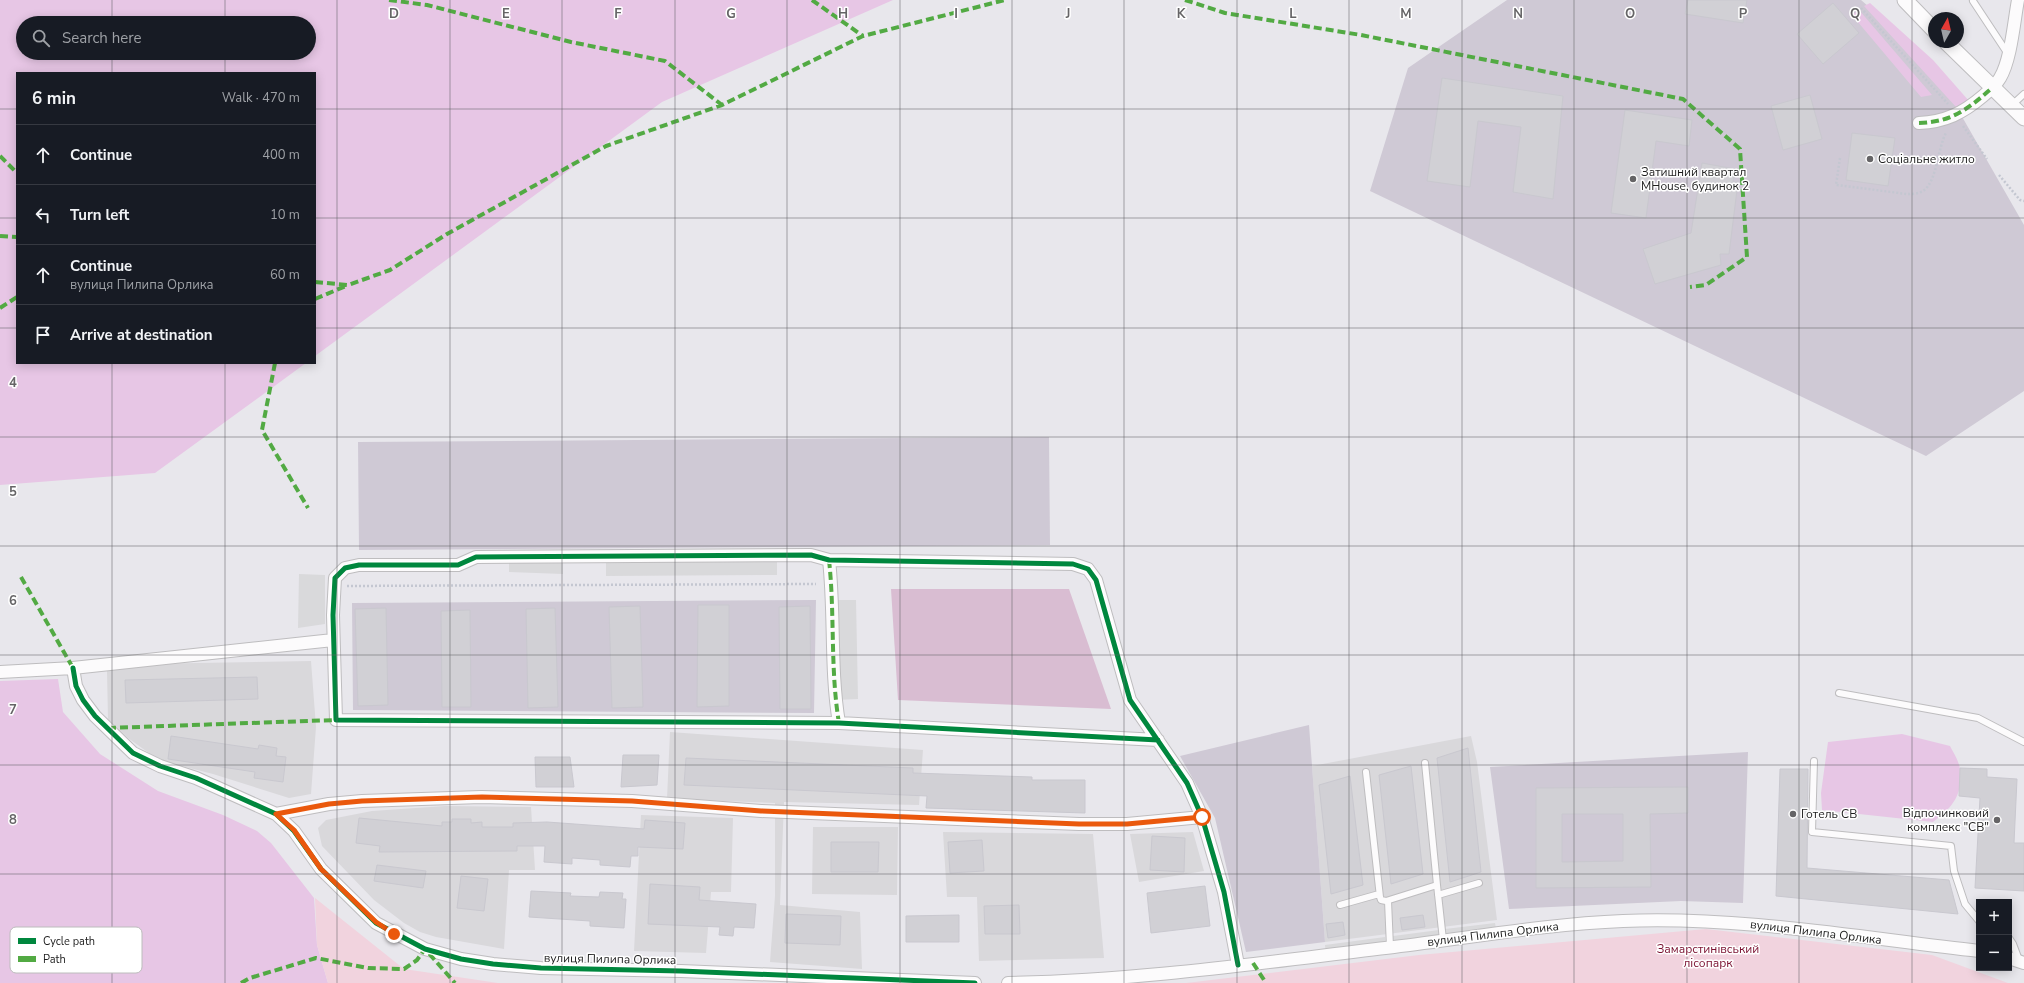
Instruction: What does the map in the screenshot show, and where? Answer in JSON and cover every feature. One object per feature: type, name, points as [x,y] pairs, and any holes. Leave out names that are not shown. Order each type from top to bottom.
[{"type":"street","points":[[1905,0],[1928,24]]},
{"type":"street","points":[[1919,123],[1936,122],[1958,115],[1992,88],[2000,78],[2008,54],[2018,0]]},
{"type":"street","points":[[1952,48],[2024,118]]},
{"type":"street","points":[[1158,740],[838,723],[336,720],[333,640],[329,606],[335,578],[344,568],[359,565],[458,565],[476,558],[811,555],[829,560],[1073,564],[1088,569],[1096,580],[1130,700],[1158,740],[1187,783],[1202,817],[1224,892],[1238,965]]},
{"type":"street","points":[[829,560],[833,600],[835,700],[838,723]]},
{"type":"street","points":[[0,672],[73,668],[333,640]]},
{"type":"street","name":"вулиця Пилипа Орлика","points":[[73,668],[76,686],[83,700],[95,716],[133,752],[160,766],[196,778],[276,814],[294,830],[321,869],[376,922],[425,949],[461,959],[493,964],[541,968],[681,971],[975,983]]},
{"type":"street","points":[[276,814],[329,804],[362,801],[482,797],[632,801],[761,811],[1079,824],[1127,824],[1202,817]]},
{"type":"street","name":"вулиця Пилипа Орлика","points":[[1008,983],[1096,980],[1196,972],[1238,965],[1443,940],[1624,921],[1724,922],[1976,951]]},
{"type":"lane","points":[[1972,1],[2008,54]]},
{"type":"lane","points":[[2011,106],[2024,94]]},
{"type":"lane","points":[[1839,693],[1978,718],[2024,742]]},
{"type":"lane","points":[[1814,761],[1812,832],[1951,846],[1954,871],[1965,904],[1976,917]]},
{"type":"lane","points":[[1425,762],[1443,940]]},
{"type":"lane","points":[[1366,772],[1380,900],[1388,900],[1437,885]]},
{"type":"lane","points":[[1438,895],[1479,883]]},
{"type":"lane","points":[[1340,905],[1379,894]]},
{"type":"lane","points":[[1388,900],[1390,947]]},
{"type":"lane","points":[[2012,942],[2018,960]]},
{"type":"path","points":[[1861,8],[1953,110]]},
{"type":"path","points":[[1962,119],[1964,126],[1987,159]]},
{"type":"path","points":[[1840,158],[1836,185],[1907,194],[1918,193],[1924,190],[1930,183],[1945,134],[1949,130]]},
{"type":"path","points":[[1999,175],[2020,200],[2024,202]]},
{"type":"path","points":[[345,593],[346,586],[816,584]]},
{"type":"shaded area","points":[[0,0],[893,0],[662,102],[316,355],[316,72],[16,72],[16,364],[305,364],[155,473],[0,485]]},
{"type":"shaded area","points":[[1507,0],[1861,0],[1929,59],[2024,225],[2024,391],[1926,456],[1370,191],[1408,68]]},
{"type":"shaded area","points":[[1870,3],[1933,60],[1969,101],[1956,107],[1864,6]]},
{"type":"shaded area","points":[[1859,10],[1932,95],[1921,97],[1852,15]]},
{"type":"shaded area","points":[[1049,437],[1050,545],[359,550],[358,442]]},
{"type":"shaded area","points":[[777,556],[777,575],[606,576],[606,558]]},
{"type":"shaded area","points":[[509,557],[563,558],[563,574],[509,572]]},
{"type":"shaded area","points":[[299,574],[325,575],[325,624],[298,628]]},
{"type":"shaded area","points":[[891,589],[1069,589],[1111,709],[898,700]]},
{"type":"shaded area","points":[[816,600],[814,713],[353,710],[352,603]]},
{"type":"shaded area","points":[[833,600],[856,600],[858,699],[835,700]]},
{"type":"shaded area","points":[[311,661],[316,727],[311,794],[289,798],[213,774],[174,764],[153,756],[128,738],[108,719],[107,671],[138,664]]},
{"type":"shaded area","points":[[58,679],[63,712],[100,754],[158,791],[223,815],[257,831],[271,843],[314,898],[317,945],[328,983],[0,983],[0,681]]},
{"type":"shaded area","points":[[1309,725],[1325,942],[1246,952],[1215,818],[1180,756]]},
{"type":"shaded area","points":[[670,732],[923,750],[919,805],[784,802],[780,905],[860,912],[862,969],[770,962],[775,896],[775,803],[667,799]]},
{"type":"shaded area","points":[[1902,734],[1950,746],[1956,757],[1961,778],[1955,800],[1946,811],[1933,822],[1822,810],[1821,793],[1828,742]]},
{"type":"shaded area","points":[[1471,736],[1477,762],[1497,920],[1325,942],[1312,766]]},
{"type":"shaded area","points":[[1748,752],[1743,903],[1681,901],[1509,909],[1490,767]]},
{"type":"shaded area","points":[[445,806],[531,807],[535,870],[509,870],[504,949],[436,937],[420,932],[404,923],[374,900],[322,846],[318,828],[326,820],[372,811]]},
{"type":"shaded area","points":[[641,815],[733,818],[731,892],[711,892],[706,953],[634,951]]},
{"type":"shaded area","points":[[813,827],[898,827],[897,895],[812,894]]},
{"type":"shaded area","points":[[943,832],[1093,834],[1104,958],[979,961],[977,897],[947,897]]},
{"type":"shaded area","points":[[1193,832],[1204,871],[1139,882],[1130,834]]},
{"type":"shaded area","points":[[1495,923],[1497,934],[1446,940],[1445,929]]},
{"type":"shaded area","points":[[1439,930],[1440,940],[1394,947],[1393,936]]},
{"type":"shaded area","points":[[1385,937],[1387,948],[1326,956],[1325,945]]},
{"type":"green space","points":[[315,898],[404,969],[498,983],[328,983],[317,945]]},
{"type":"green space","name":"Замарстинівський лісопарк","points":[[1706,929],[1932,955],[2008,983],[1186,983],[1419,955]]},
{"type":"building","points":[[1688,0],[1747,0],[1743,23],[1685,14]]},
{"type":"building","points":[[1833,3],[1859,33],[1823,64],[1797,34]]},
{"type":"building","points":[[1442,78],[1563,96],[1553,199],[1513,192],[1521,127],[1478,121],[1470,187],[1427,181]]},
{"type":"building","points":[[1810,95],[1822,139],[1783,150],[1771,106]]},
{"type":"building","name":"Затишний квартал MHouse, будинок 2","points":[[1625,110],[1692,120],[1689,146],[1656,141],[1646,218],[1611,213]]},
{"type":"building","name":"Соціальне житло","points":[[1852,133],[1895,138],[1888,186],[1846,180]]},
{"type":"building","points":[[1702,163],[1735,169],[1733,182],[1738,182],[1729,254],[1720,254],[1721,265],[1655,284],[1643,249],[1691,233]]},
{"type":"building","points":[[698,605],[729,605],[729,706],[697,707]]},
{"type":"building","points":[[640,606],[643,707],[612,708],[609,607]]},
{"type":"building","points":[[810,606],[811,709],[780,709],[779,607]]},
{"type":"building","points":[[386,608],[388,705],[358,706],[355,609]]},
{"type":"building","points":[[555,608],[558,707],[528,708],[526,609]]},
{"type":"building","points":[[470,610],[471,707],[442,707],[441,611]]},
{"type":"building","points":[[257,677],[258,699],[126,703],[125,680]]},
{"type":"building","points":[[171,736],[258,749],[259,745],[277,748],[276,756],[286,757],[283,782],[254,778],[255,772],[168,759]]},
{"type":"building","points":[[1468,748],[1481,872],[1450,882],[1437,758]]},
{"type":"building","points":[[623,755],[659,755],[657,785],[621,787]]},
{"type":"building","points":[[535,757],[570,757],[574,787],[536,787]]},
{"type":"building","points":[[686,758],[913,768],[913,773],[1032,777],[1032,780],[1085,780],[1085,813],[926,808],[927,796],[684,785]]},
{"type":"building","points":[[1411,766],[1423,874],[1391,884],[1379,775]]},
{"type":"building","points":[[1960,768],[1987,769],[1987,777],[2017,779],[2014,843],[2024,843],[2024,891],[1975,888],[1980,798],[1959,796]]},
{"type":"building","points":[[1780,769],[1808,769],[1807,868],[1949,880],[1958,914],[1776,896]]},
{"type":"building","points":[[1350,776],[1363,885],[1331,894],[1319,785]]},
{"type":"building","points":[[1688,787],[1688,813],[1650,814],[1651,887],[1536,888],[1536,788]],"holes":[[[1562,814],[1623,814],[1623,861],[1562,862]]]},
{"type":"building","points":[[359,818],[442,826],[442,822],[452,822],[452,819],[471,819],[471,823],[482,822],[482,827],[513,827],[513,823],[547,822],[644,829],[645,820],[685,823],[683,849],[638,847],[638,856],[631,856],[630,867],[600,865],[600,860],[572,858],[572,864],[544,862],[545,846],[517,846],[517,851],[379,852],[380,846],[356,843]]},
{"type":"building","points":[[1152,836],[1185,838],[1184,872],[1150,870]]},
{"type":"building","points":[[982,840],[984,871],[950,873],[948,842]]},
{"type":"building","points":[[831,842],[879,842],[878,872],[831,872]]},
{"type":"building","points":[[377,865],[426,871],[423,888],[374,881]]},
{"type":"building","points":[[461,876],[488,879],[484,911],[457,908]]},
{"type":"building","points":[[650,884],[700,887],[699,900],[756,904],[754,928],[734,927],[733,936],[719,935],[720,927],[648,924]]},
{"type":"building","points":[[1205,886],[1210,926],[1151,933],[1147,893]]},
{"type":"building","points":[[531,891],[571,893],[570,896],[599,897],[600,892],[623,893],[622,899],[626,899],[624,928],[590,926],[590,921],[529,917]]},
{"type":"building","points":[[1019,905],[1020,934],[985,934],[984,906]]},
{"type":"building","points":[[786,914],[841,916],[840,945],[785,943]]},
{"type":"building","points":[[959,915],[959,942],[906,942],[906,916]]},
{"type":"building","points":[[1423,915],[1425,927],[1402,930],[1400,918]]},
{"type":"building","points":[[1343,922],[1345,935],[1328,938],[1326,924]]},
{"type":"marked path","points":[[389,0],[427,5],[571,42],[665,61],[722,105]]},
{"type":"marked path","points":[[812,0],[863,36]]},
{"type":"marked path","points":[[316,282],[348,285],[390,270],[447,234],[606,146],[722,105],[863,36],[1005,0]]},
{"type":"marked path","points":[[1185,0],[1225,13],[1361,35],[1683,99],[1740,149],[1747,257],[1706,285],[1690,287]]},
{"type":"marked path","points":[[1919,123],[1941,120],[1959,113],[1992,88]]},
{"type":"marked path","points":[[0,156],[16,172]]},
{"type":"marked path","points":[[0,236],[16,237]]},
{"type":"marked path","points":[[316,299],[346,286]]},
{"type":"marked path","points":[[0,308],[16,298]]},
{"type":"marked path","points":[[275,364],[262,430],[308,508]]},
{"type":"marked path","points":[[829,560],[832,601],[834,682],[839,723]]},
{"type":"marked path","points":[[21,577],[73,668]]},
{"type":"marked path","points":[[108,728],[336,720]]},
{"type":"marked path","points":[[241,983],[250,978],[316,958],[368,968],[404,969],[417,960],[425,949],[455,983]]},
{"type":"marked path","points":[[1253,963],[1266,983]]},
{"type":"cycle path","points":[[1158,740],[839,723],[336,720],[333,615],[335,578],[345,568],[359,565],[458,565],[476,557],[811,555],[829,560],[1073,564],[1088,569],[1096,580],[1130,700],[1187,783],[1202,817],[1224,892],[1238,965]]},
{"type":"cycle path","points":[[73,668],[76,686],[83,700],[95,716],[133,753],[160,766],[196,778],[276,814],[294,831],[321,869],[376,923],[425,949],[461,959],[493,964],[541,968],[681,971],[975,983]]},
{"type":"place","name":"Соціальне житло","points":[[1870,159]]},
{"type":"place","name":"Затишний квартал MHouse, будинок 2","points":[[1633,179]]},
{"type":"place","name":"Готель СВ","points":[[1793,814]]},
{"type":"place","name":"Відпочинковий комплекс \"СВ\"","points":[[1997,820]]},
{"type":"route","points":[[394,934],[376,922],[321,869],[294,830],[276,814],[329,804],[362,801],[482,797],[632,801],[761,811],[851,813],[907,817],[1079,824],[1127,824],[1202,817]]}]
